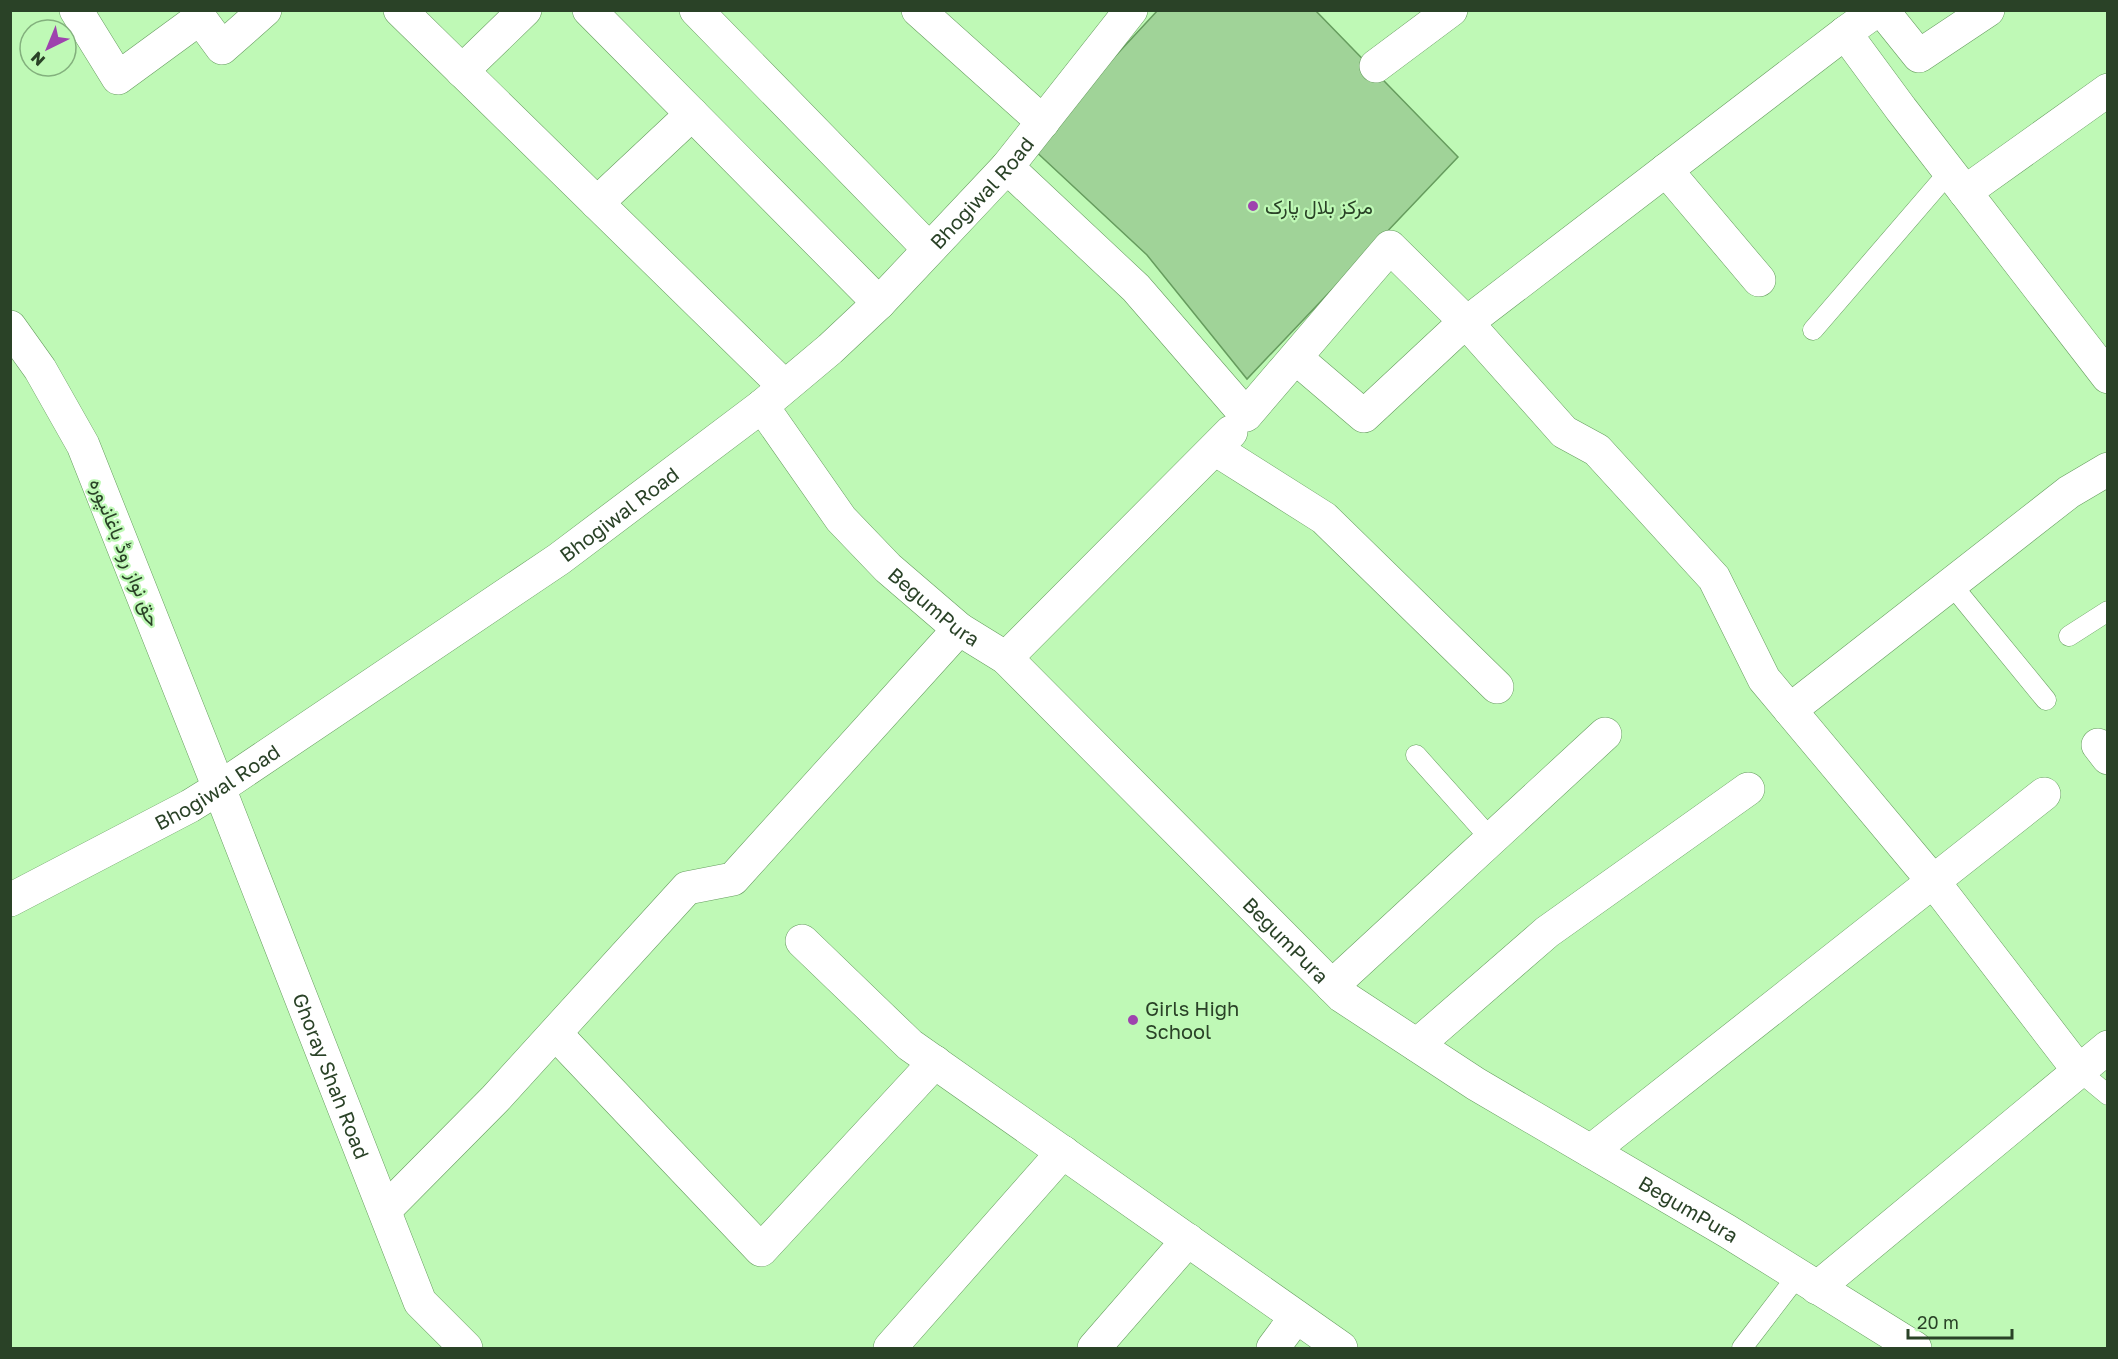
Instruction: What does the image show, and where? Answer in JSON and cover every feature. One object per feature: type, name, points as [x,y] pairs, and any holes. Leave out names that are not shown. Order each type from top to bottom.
[{"type":"street","points":[[76,10],[118,78],[200,18],[222,48],[265,10]]},
{"type":"street","name":"BegumPura","points":[[400,10],[597,203],[773,396],[841,519],[888,568],[959,629],[1006,658],[1342,996],[1476,1083],[1915,1348]]},
{"type":"street","points":[[462,71],[525,10]]},
{"type":"street","points":[[590,10],[879,303]]},
{"type":"street","points":[[696,10],[929,249]]},
{"type":"street","points":[[918,10],[1043,122]]},
{"type":"street","name":"Bhogiwal Road","points":[[10,900],[190,806],[219,788],[559,559],[773,396],[830,349],[879,303],[1007,167],[1131,10]]},
{"type":"street","points":[[1376,66],[1451,10]]},
{"type":"street","points":[[1296,358],[1364,416],[1467,323],[1877,10]]},
{"type":"street","points":[[1882,10],[1919,56],[1988,10]]},
{"type":"street","points":[[1845,33],[1900,110],[2107,376]]},
{"type":"street","points":[[1957,182],[2108,90]]},
{"type":"street","points":[[597,203],[692,114]]},
{"type":"street","points":[[1007,167],[1136,288],[1246,415]]},
{"type":"street","points":[[1666,170],[1759,279]]},
{"type":"street","points":[[1006,658],[1215,449],[1296,358],[1389,247],[1467,323],[1564,432],[1597,450],[1714,578],[1764,679],[1933,881],[2079,1071]]},
{"type":"street","name":"حق نواز روڈ باغانپورہ","points":[[10,327],[40,369],[83,444],[219,788]]},
{"type":"street","points":[[1215,449],[1324,518],[1497,687]]},
{"type":"street","points":[[1790,710],[2069,492],[2108,469]]},
{"type":"street","points":[[385,1210],[556,1034],[687,888],[733,879],[959,629]]},
{"type":"street","points":[[1332,986],[1605,734]]},
{"type":"street","name":"Ghoray Shah Road","points":[[219,788],[420,1302],[466,1348]]},
{"type":"street","points":[[1417,1045],[1547,932],[1748,789]]},
{"type":"street","points":[[1591,1151],[2044,794]]},
{"type":"street","points":[[802,941],[910,1045],[1341,1348]]},
{"type":"street","points":[[556,1034],[761,1250],[935,1062]]},
{"type":"street","points":[[1807,1281],[2108,1047]]},
{"type":"street","points":[[890,1348],[1063,1152]]},
{"type":"street","points":[[1094,1348],[1188,1240]]},
{"type":"street","points":[[1273,1348],[1296,1317]]},
{"type":"lane","points":[[1813,330],[1957,182]]},
{"type":"lane","points":[[1951,584],[2046,699]]},
{"type":"lane","points":[[2069,636],[2108,610]]},
{"type":"lane","points":[[1416,755],[1491,839]]},
{"type":"lane","points":[[2079,1071],[2108,1095]]},
{"type":"lane","points":[[1742,1348],[1807,1281]]},
{"type":"building","name":"مرکز بلال پارک","points":[[1158,10],[1315,10],[1458,157],[1247,379],[1147,255],[1031,147]]},
{"type":"place","name":"مرکز بلال پارک","points":[[1253,206]]},
{"type":"place","name":"Girls High School","points":[[1133,1020]]}]
